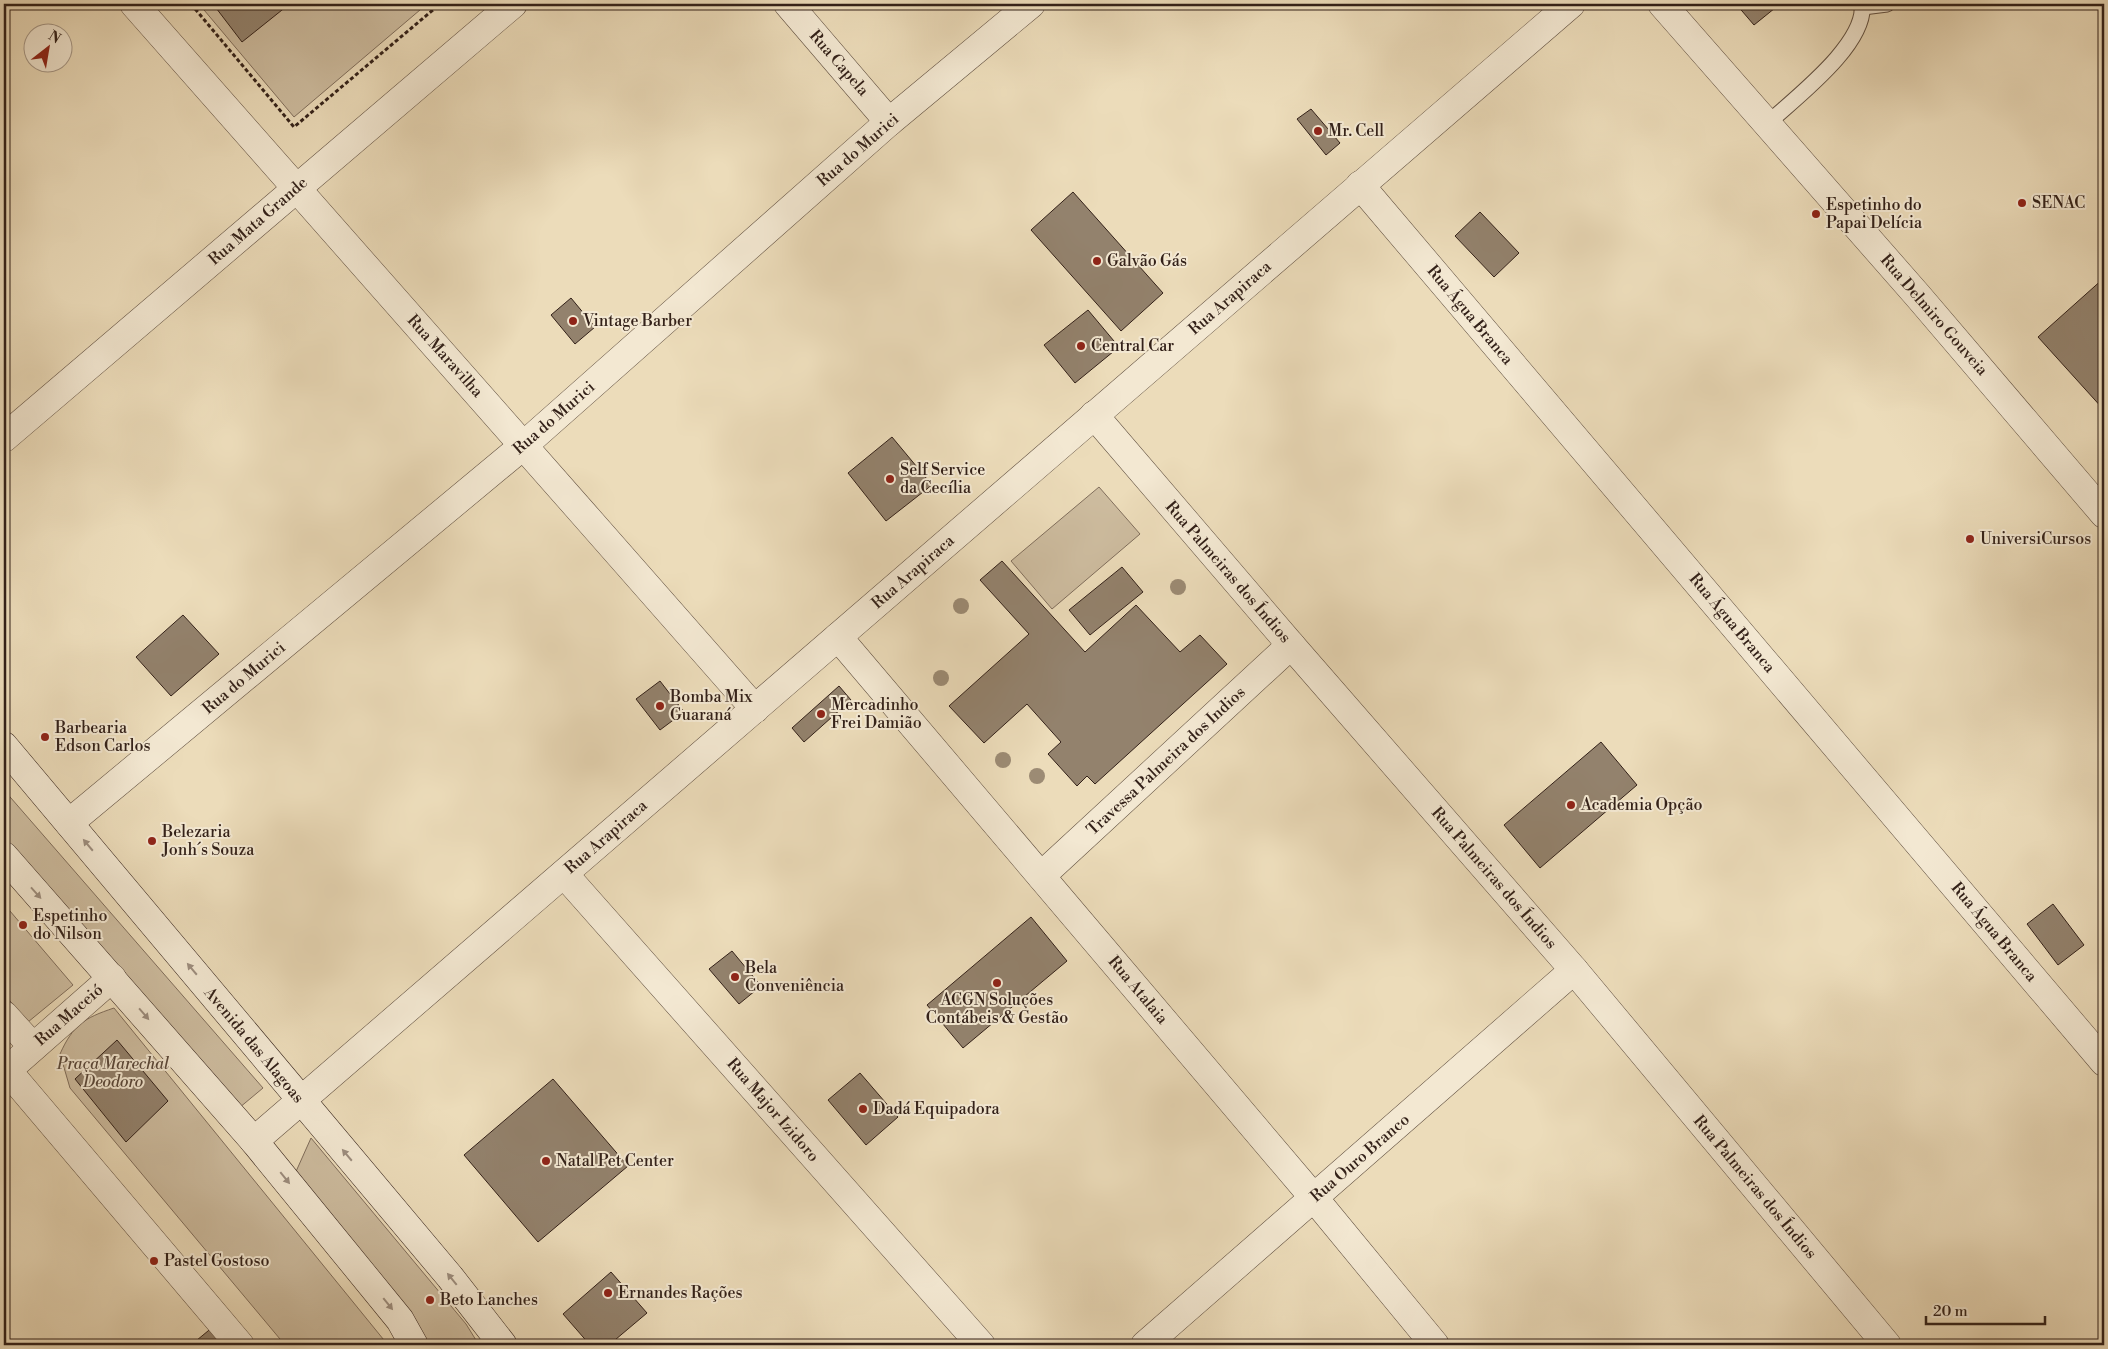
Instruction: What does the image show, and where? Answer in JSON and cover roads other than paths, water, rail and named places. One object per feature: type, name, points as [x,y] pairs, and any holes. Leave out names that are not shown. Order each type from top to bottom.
[{"type":"street","name":"Rua Maravilha","points":[[134,4],[755,709]]},
{"type":"street","name":"Rua Mata Grande","points":[[4,438],[513,4]]},
{"type":"street","name":"Rua Capela","points":[[788,4],[889,122]]},
{"type":"street","name":"Rua do Murici","points":[[69,822],[524,445],[889,122],[1031,4]]},
{"type":"street","name":"Rua Arapiraca","points":[[254,1141],[1571,4]]},
{"type":"street","name":"Rua Delmiro Gouveia","points":[[1662,4],[2104,514]]},
{"type":"street","name":"Rua Água Branca","points":[[1360,185],[2104,1062]]},
{"type":"street","name":"Rua Palmeiras dos Índios","points":[[1094,416],[1290,646],[1574,970],[1887,1345]]},
{"type":"street","name":"Rua Atalaia","points":[[838,637],[1314,1198],[1435,1345]]},
{"type":"street","name":"Travessa Palmeira dos Indios","points":[[1041,876],[1290,646]]},
{"type":"street","name":"Avenida das Alagoas","points":[[4,746],[450,1277],[503,1345]]},
{"type":"street","points":[[4,856],[254,1141],[400,1320],[414,1345]]},
{"type":"street","name":"Rua Major Izidoro","points":[[564,874],[981,1345]]},
{"type":"street","name":"Rua Ouro Branco","points":[[1145,1345],[1574,970]]},
{"type":"street","name":"Rua Maceió","points":[[5,1071],[112,978]]},
{"type":"street","points":[[4,1016],[33,1047]]},
{"type":"street","points":[[5,1071],[240,1345]]},
{"type":"lane","points":[[1767,124],[1841,55],[1855,36],[1863,6],[1887,4]]},
{"type":"place","name":"Mr. Cell","points":[[1318,131]]},
{"type":"place","name":"SENAC","points":[[2022,203]]},
{"type":"place","name":"Espetinho do Papai Delícia","points":[[1816,214]]},
{"type":"place","name":"Galvão Gás","points":[[1097,261]]},
{"type":"place","name":"Vintage Barber","points":[[573,321]]},
{"type":"place","name":"Central Car","points":[[1081,346]]},
{"type":"place","name":"Self Service da Cecília","points":[[890,479]]},
{"type":"place","name":"UniversiCursos","points":[[1970,539]]},
{"type":"place","name":"Bomba Mix Guaraná","points":[[660,706]]},
{"type":"place","name":"Mercadinho Frei Damião","points":[[821,714]]},
{"type":"place","name":"Barbearia Edson Carlos","points":[[45,737]]},
{"type":"place","name":"Academia Opção","points":[[1571,805]]},
{"type":"place","name":"Belezaria Jonh´s Souza","points":[[152,841]]},
{"type":"place","name":"Espetinho do Nilson","points":[[23,925]]},
{"type":"place","name":"Bela Conveniência","points":[[735,977]]},
{"type":"place","name":"ACGN Soluções Contábeis & Gestão","points":[[997,983]]},
{"type":"place","name":"Dadá Equipadora","points":[[863,1109]]},
{"type":"place","name":"Natal Pet Center","points":[[546,1161]]},
{"type":"place","name":"Pastel Gostoso","points":[[154,1261]]},
{"type":"place","name":"Ernandes Rações","points":[[608,1293]]},
{"type":"place","name":"Beto Lanches","points":[[430,1300]]},
{"type":"park label","name":"Praça Marechal Deodoro","points":[[113,1073]]}]
